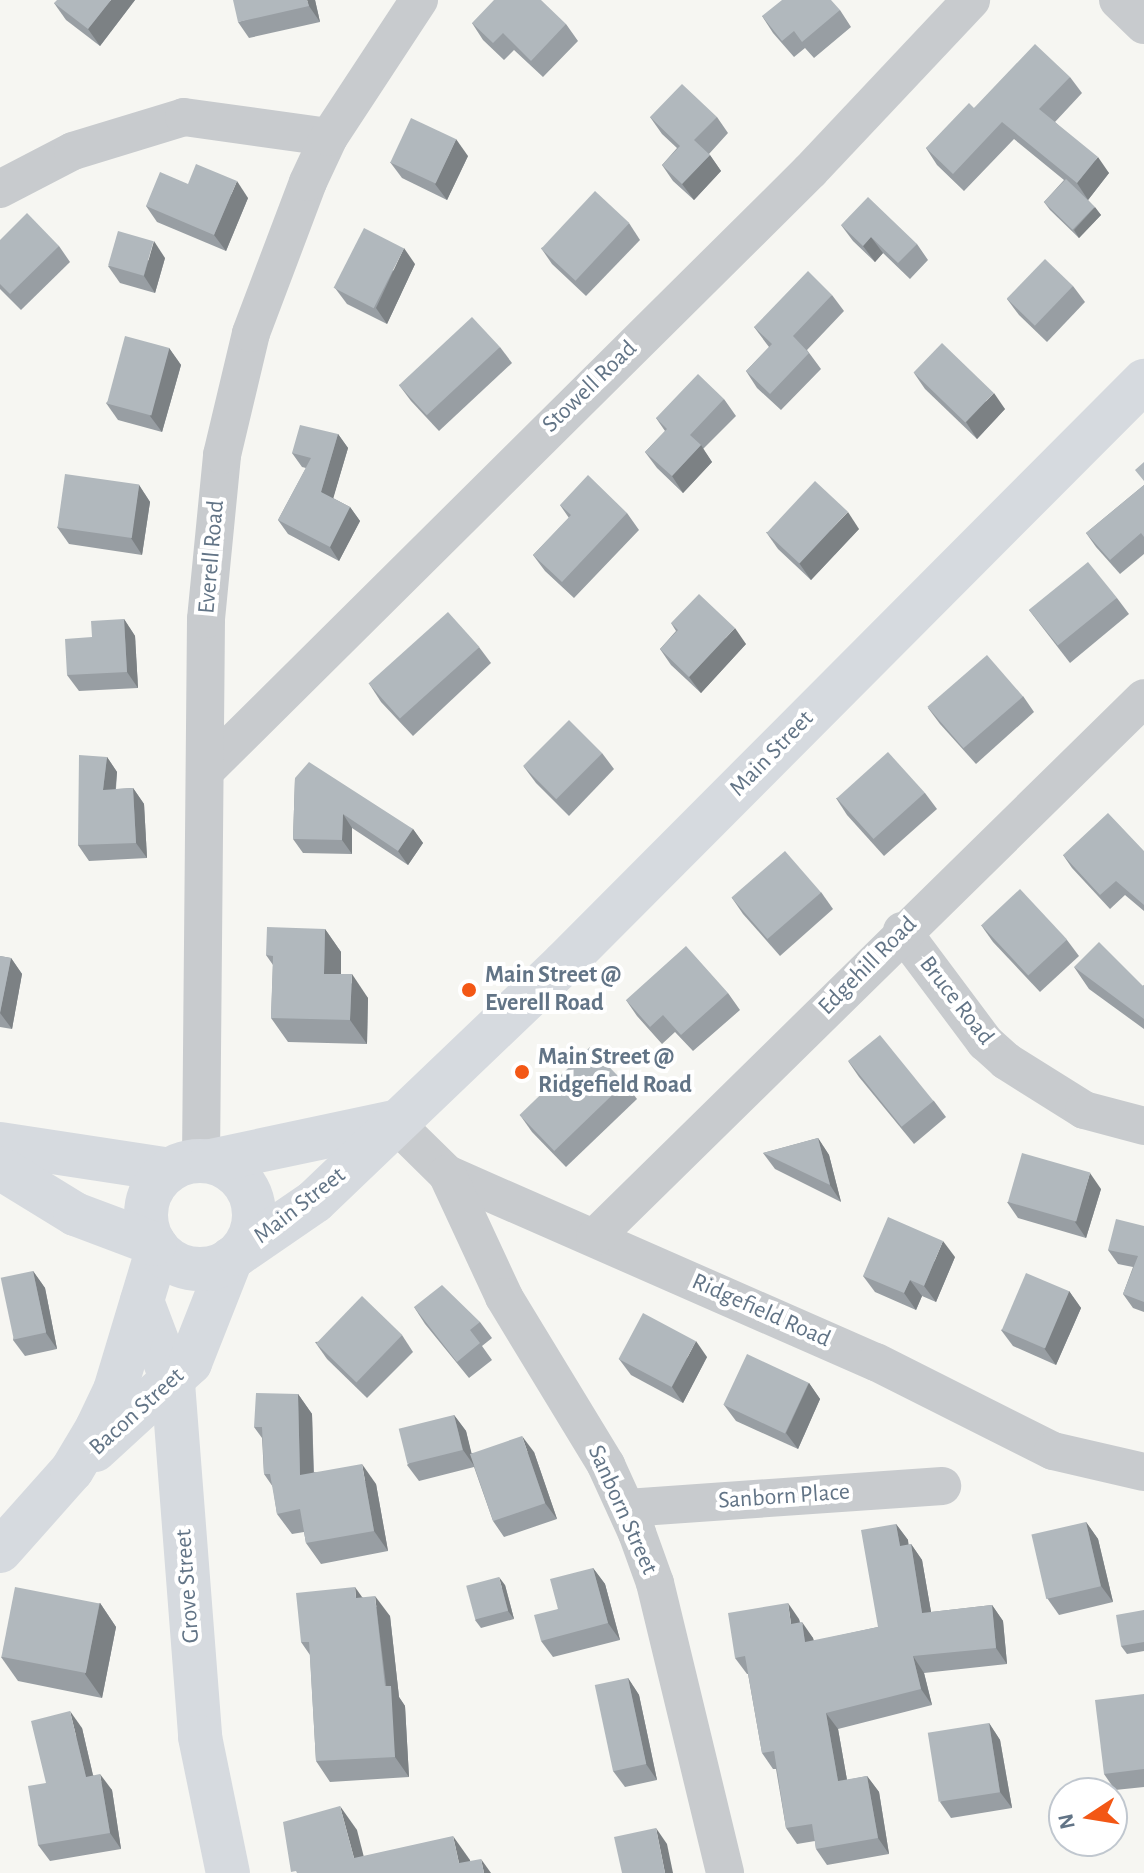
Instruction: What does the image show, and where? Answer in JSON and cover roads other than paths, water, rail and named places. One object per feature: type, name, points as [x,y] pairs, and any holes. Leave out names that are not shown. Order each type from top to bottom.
[{"type":"main road","name":"Main Street","points":[[234,1257],[315,1201],[394,1122],[564,963],[1144,381]]},
{"type":"main road","name":"Main Street","points":[[0,1144],[194,1164],[394,1122]]},
{"type":"main road","points":[[0,1168],[75,1214],[156,1246],[174,1262],[198,1269],[234,1257],[251,1233],[254,1204],[240,1177],[194,1164],[154,1187],[147,1204],[148,1228],[156,1246]]},
{"type":"main road","name":"Bacon Street","points":[[72,1470],[115,1390],[156,1246]]},
{"type":"main road","name":"Bacon Street","points":[[0,1551],[72,1470],[173,1383],[197,1350],[234,1257]]},
{"type":"main road","name":"Grove Street","points":[[142,1301],[173,1383],[197,1708],[228,1873]]},
{"type":"street","name":"Everell Road","points":[[194,1164],[208,589],[222,455],[251,333],[329,137],[419,0]]},
{"type":"street","name":"Stowell Road","points":[[205,771],[810,171],[971,0]]},
{"type":"street","points":[[1118,0],[1144,25]]},
{"type":"street","points":[[0,189],[73,151],[184,117],[329,137]]},
{"type":"street","name":"Edgehill Road","points":[[595,1237],[902,931],[1144,698]]},
{"type":"street","name":"Bruce Road","points":[[902,931],[985,1042],[1006,1061],[1084,1110],[1144,1126]]},
{"type":"street","name":"Ridgefield Road","points":[[394,1122],[447,1174],[876,1362],[1053,1451],[1144,1472]]},
{"type":"street","name":"Sanborn Street","points":[[447,1174],[504,1297],[627,1508],[655,1583],[725,1873]]},
{"type":"street","name":"Sanborn Place","points":[[627,1508],[942,1486]]},
{"type":"place","name":"Main Street @ Everell Road","points":[[469,990]]},
{"type":"place","name":"Main Street @ Ridgefield Road","points":[[522,1072]]}]
